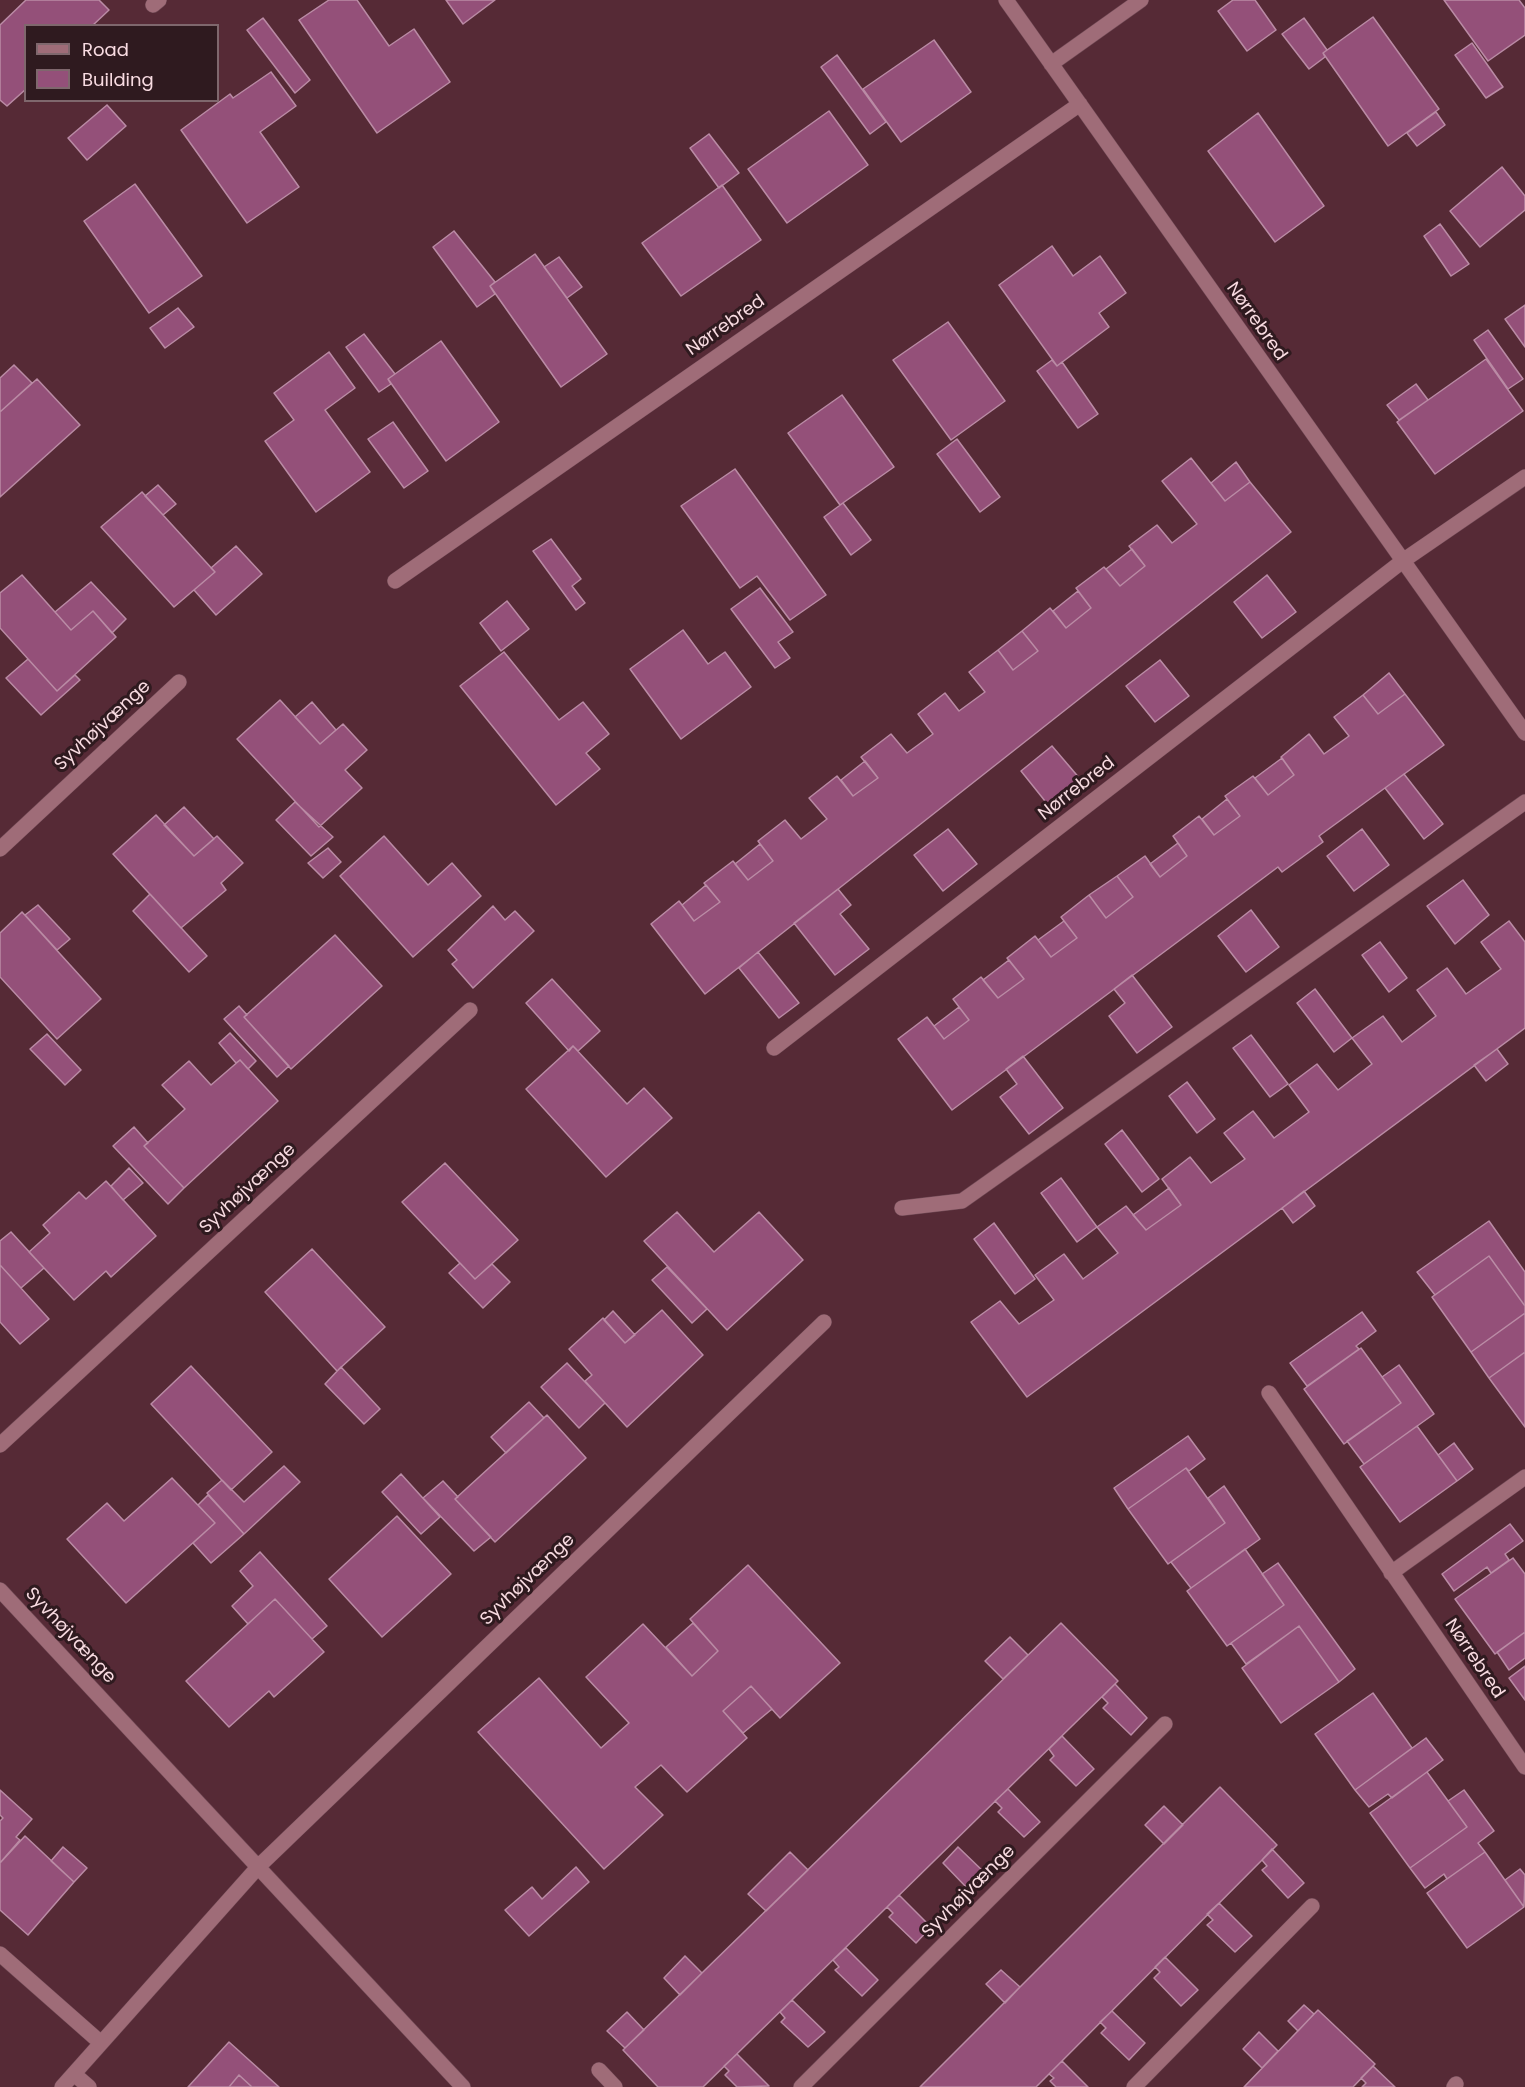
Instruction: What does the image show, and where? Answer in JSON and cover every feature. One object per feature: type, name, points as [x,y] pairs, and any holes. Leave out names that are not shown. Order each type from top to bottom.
[{"type":"street","name":"Nørrebred","points":[[1006,0],[1525,733]]},
{"type":"street","points":[[1052,64],[1141,0]]},
{"type":"street","name":"Nørrebred","points":[[395,581],[1080,104]]},
{"type":"street","name":"Nørrebred","points":[[774,1048],[1404,561],[1525,477]]},
{"type":"street","name":"Syvhøjvænge","points":[[0,849],[179,682]]},
{"type":"street","points":[[903,1208],[962,1201],[1525,802]]},
{"type":"street","name":"Syvhøjvænge","points":[[0,1445],[470,1010]]},
{"type":"street","name":"Syvhøjvænge","points":[[62,2087],[259,1866],[824,1322]]},
{"type":"street","name":"Nørrebred","points":[[1269,1393],[1525,1767]]},
{"type":"street","points":[[1391,1573],[1525,1477]]},
{"type":"street","name":"Syvhøjvænge","points":[[0,1590],[463,2087]]},
{"type":"street","name":"Syvhøjvænge","points":[[801,2087],[1165,1724]]},
{"type":"street","points":[[1134,2087],[1312,1906]]},
{"type":"street","points":[[0,1954],[101,2043]]},
{"type":"street","points":[[599,2070],[615,2087]]},
{"type":"street","points":[[74,2074],[88,2087]]},
{"type":"building","points":[[26,0],[99,0],[109,10],[94,24],[24,24],[24,91],[7,106],[0,100],[0,25]]},
{"type":"building","points":[[329,0],[357,0],[389,46],[414,29],[450,82],[377,133],[299,20]]},
{"type":"building","points":[[446,0],[495,0],[463,24]]},
{"type":"building","points":[[1233,0],[1255,0],[1276,30],[1247,51],[1218,11]]},
{"type":"building","points":[[1444,0],[1519,0],[1525,8],[1525,35],[1488,61]]},
{"type":"building","points":[[1373,17],[1439,109],[1388,146],[1323,53]]},
{"type":"building","points":[[263,18],[310,80],[295,93],[247,30]]},
{"type":"building","points":[[1304,18],[1327,50],[1323,53],[1325,57],[1309,69],[1282,34]]},
{"type":"building","points":[[934,40],[971,92],[901,142],[863,89]]},
{"type":"building","points":[[1472,43],[1503,87],[1486,98],[1455,55]]},
{"type":"building","points":[[837,55],[886,122],[870,134],[821,67]]},
{"type":"building","points":[[271,72],[296,106],[260,132],[299,187],[247,223],[181,130],[230,94],[233,98]]},
{"type":"building","points":[[107,105],[126,126],[87,160],[68,138]]},
{"type":"building","points":[[829,111],[868,165],[787,223],[748,169]]},
{"type":"building","points":[[1436,112],[1445,125],[1417,146],[1407,133]]},
{"type":"building","points":[[1258,113],[1324,206],[1275,242],[1208,151]]},
{"type":"building","points":[[709,134],[739,173],[719,188],[690,148]]},
{"type":"building","points":[[1502,167],[1525,196],[1525,210],[1480,247],[1450,211]]},
{"type":"building","points":[[135,184],[202,276],[149,313],[84,221]]},
{"type":"building","points":[[722,185],[761,240],[681,296],[642,243]]},
{"type":"building","points":[[1440,224],[1469,264],[1451,276],[1424,236]]},
{"type":"building","points":[[454,231],[495,282],[490,286],[495,294],[477,307],[433,247]]},
{"type":"building","points":[[1052,246],[1073,276],[1100,256],[1126,293],[1099,313],[1109,327],[1057,366],[999,285]]},
{"type":"building","points":[[535,254],[607,354],[561,387],[490,286]]},
{"type":"building","points":[[559,257],[582,287],[567,298],[544,267]]},
{"type":"building","points":[[1525,305],[1525,347],[1505,319]]},
{"type":"building","points":[[178,308],[194,327],[165,348],[150,328]]},
{"type":"building","points":[[948,322],[1005,401],[951,440],[893,360]]},
{"type":"building","points":[[1488,330],[1523,379],[1508,389],[1474,340]]},
{"type":"building","points":[[364,334],[395,374],[388,379],[391,384],[379,392],[346,347]]},
{"type":"building","points":[[441,341],[499,422],[446,461],[388,379]]},
{"type":"building","points":[[329,352],[355,388],[325,410],[370,472],[316,512],[265,441],[294,420],[274,393]]},
{"type":"building","points":[[1486,359],[1523,411],[1435,474],[1397,422]]},
{"type":"building","points":[[1052,360],[1057,366],[1062,362],[1098,414],[1078,428],[1037,371]]},
{"type":"building","points":[[14,365],[32,383],[0,412],[0,378]]},
{"type":"building","points":[[37,379],[80,425],[0,497],[0,412]]},
{"type":"building","points":[[1416,384],[1428,400],[1399,420],[1387,405]]},
{"type":"building","points":[[842,395],[894,467],[840,505],[788,433]]},
{"type":"building","points":[[393,422],[428,471],[404,488],[368,439]]},
{"type":"building","points":[[957,439],[1000,497],[980,512],[937,454]]},
{"type":"building","points":[[1191,458],[1225,501],[1250,482],[1291,532],[705,994],[651,924],[679,901],[694,921],[720,902],[704,883],[733,861],[748,880],[773,861],[758,841],[785,820],[801,839],[827,819],[809,798],[837,776],[853,796],[878,778],[861,757],[891,734],[907,753],[933,734],[918,714],[945,693],[959,711],[985,692],[969,672],[998,650],[1013,670],[1038,651],[1022,631],[1050,608],[1066,628],[1091,608],[1076,588],[1104,567],[1120,586],[1145,566],[1129,546],[1157,525],[1172,543],[1197,524],[1162,481]]},
{"type":"building","points":[[1236,462],[1250,482],[1225,501],[1211,483]]},
{"type":"building","points":[[735,469],[826,595],[790,620],[757,576],[740,588],[681,506]]},
{"type":"building","points":[[158,485],[176,504],[163,515],[145,496]]},
{"type":"building","points":[[142,492],[215,572],[174,607],[101,527]]},
{"type":"building","points":[[843,503],[871,540],[851,555],[824,517]]},
{"type":"building","points":[[551,539],[581,579],[572,586],[585,603],[576,610],[533,551]]},
{"type":"building","points":[[236,546],[262,574],[216,615],[194,590],[215,572],[211,568]]},
{"type":"building","points":[[1132,549],[1145,566],[1120,586],[1106,569]]},
{"type":"building","points":[[22,575],[71,630],[93,611],[116,637],[57,691],[0,628],[0,593]]},
{"type":"building","points":[[1267,575],[1296,612],[1262,638],[1234,602]]},
{"type":"building","points":[[91,582],[126,619],[112,633],[93,611],[71,630],[55,612]]},
{"type":"building","points":[[760,588],[793,632],[778,642],[790,658],[775,668],[731,609]]},
{"type":"building","points":[[1078,591],[1091,608],[1066,628],[1053,611]]},
{"type":"building","points":[[507,601],[529,629],[501,651],[480,623]]},
{"type":"building","points":[[683,630],[708,664],[725,652],[751,687],[681,739],[630,669]]},
{"type":"building","points":[[1022,631],[1038,651],[1013,670],[998,650]]},
{"type":"building","points":[[504,652],[559,720],[583,702],[609,734],[586,753],[600,769],[556,805],[460,686]]},
{"type":"building","points":[[28,659],[57,691],[75,675],[80,680],[41,715],[6,678]]},
{"type":"building","points":[[1160,660],[1189,696],[1155,722],[1126,686]]},
{"type":"building","points":[[1389,673],[1405,694],[1378,714],[1363,695]]},
{"type":"building","points":[[1405,694],[1444,745],[1319,836],[1323,842],[1282,872],[1278,867],[952,1110],[898,1039],[927,1017],[944,1039],[969,1020],[953,999],[981,977],[998,998],[1024,979],[1007,958],[1035,936],[1051,957],[1077,938],[1061,917],[1089,895],[1106,918],[1133,897],[1117,876],[1145,856],[1160,877],[1187,856],[1173,836],[1199,816],[1214,835],[1240,816],[1225,796],[1253,776],[1268,795],[1294,775],[1281,757],[1309,734],[1324,754],[1349,736],[1334,717],[1363,695],[1378,714]]},
{"type":"building","points":[[280,700],[320,744],[343,724],[367,750],[345,770],[362,788],[319,827],[237,739]]},
{"type":"building","points":[[312,702],[336,730],[320,744],[295,717]]},
{"type":"building","points":[[1052,746],[1081,780],[1049,806],[1021,771]]},
{"type":"building","points":[[1282,758],[1294,775],[1268,795],[1255,778]]},
{"type":"building","points":[[865,761],[878,778],[853,796],[841,780]]},
{"type":"building","points":[[1404,774],[1443,824],[1424,839],[1385,788]]},
{"type":"building","points":[[1227,799],[1240,816],[1214,835],[1202,819]]},
{"type":"building","points":[[295,802],[333,837],[311,856],[276,820]]},
{"type":"building","points":[[184,807],[214,839],[194,856],[164,825]]},
{"type":"building","points":[[156,815],[194,856],[217,836],[243,863],[221,883],[226,890],[181,928],[113,854]]},
{"type":"building","points":[[948,829],[977,864],[943,891],[914,855]]},
{"type":"building","points":[[1362,829],[1389,865],[1354,891],[1327,856]]},
{"type":"building","points":[[384,836],[428,885],[452,863],[481,896],[413,957],[340,876]]},
{"type":"building","points":[[1178,843],[1187,856],[1160,877],[1150,864]]},
{"type":"building","points":[[760,844],[773,861],[748,880],[735,864]]},
{"type":"building","points":[[328,848],[341,862],[323,878],[308,863]]},
{"type":"building","points":[[1117,876],[1133,897],[1106,918],[1089,895]]},
{"type":"building","points":[[1463,880],[1489,915],[1455,944],[1427,906]]},
{"type":"building","points":[[706,885],[720,902],[694,921],[682,905]]},
{"type":"building","points":[[838,889],[851,905],[840,914],[869,949],[835,975],[794,923]]},
{"type":"building","points":[[150,894],[207,956],[189,972],[133,911]]},
{"type":"building","points":[[38,905],[70,939],[57,950],[25,915]]},
{"type":"building","points":[[493,906],[505,920],[515,911],[534,931],[473,988],[452,964],[457,960],[448,950]]},
{"type":"building","points":[[1251,910],[1279,947],[1246,972],[1218,936]]},
{"type":"building","points":[[22,912],[101,999],[57,1039],[0,977],[0,933]]},
{"type":"building","points":[[1064,921],[1077,938],[1051,957],[1038,940]]},
{"type":"building","points":[[1509,921],[1525,942],[1525,1028],[1027,1397],[971,1322],[1000,1301],[1019,1324],[1054,1300],[1035,1275],[1064,1254],[1083,1279],[1118,1253],[1097,1227],[1126,1206],[1146,1230],[1181,1205],[1162,1179],[1190,1157],[1211,1183],[1245,1159],[1224,1133],[1253,1111],[1274,1138],[1309,1112],[1289,1085],[1317,1064],[1338,1090],[1372,1064],[1352,1038],[1383,1016],[1402,1042],[1436,1016],[1417,990],[1447,968],[1466,994],[1501,969],[1481,942]]},
{"type":"building","points":[[335,935],[382,986],[291,1069],[244,1017]]},
{"type":"building","points":[[1380,942],[1407,978],[1389,992],[1362,955]]},
{"type":"building","points":[[758,952],[799,1003],[779,1018],[739,968]]},
{"type":"building","points":[[1009,960],[1024,979],[998,998],[983,980]]},
{"type":"building","points":[[1132,975],[1172,1027],[1137,1053],[1109,1016],[1125,1003],[1114,989]]},
{"type":"building","points":[[552,979],[600,1031],[578,1051],[573,1046],[569,1051],[526,1003]]},
{"type":"building","points":[[1315,989],[1352,1038],[1334,1052],[1297,1003]]},
{"type":"building","points":[[239,1006],[247,1015],[244,1017],[289,1066],[277,1077],[224,1019]]},
{"type":"building","points":[[959,1007],[969,1020],[944,1039],[934,1026]]},
{"type":"building","points":[[230,1033],[256,1061],[248,1069],[240,1060],[236,1063],[219,1043]]},
{"type":"building","points":[[47,1034],[81,1070],[65,1085],[30,1049]]},
{"type":"building","points":[[1251,1035],[1288,1084],[1270,1097],[1233,1048]]},
{"type":"building","points":[[573,1046],[627,1104],[644,1088],[672,1118],[606,1177],[526,1089]]},
{"type":"building","points":[[1497,1049],[1508,1064],[1486,1081],[1474,1065]]},
{"type":"building","points":[[1023,1056],[1063,1108],[1029,1134],[1000,1097],[1017,1084],[1006,1069]]},
{"type":"building","points":[[240,1060],[278,1101],[184,1188],[144,1146],[185,1109],[162,1085],[189,1061],[211,1085]]},
{"type":"building","points":[[1187,1082],[1215,1119],[1197,1133],[1169,1096]]},
{"type":"building","points":[[134,1127],[148,1143],[144,1146],[184,1188],[168,1204],[113,1146]]},
{"type":"building","points":[[1122,1130],[1159,1179],[1142,1192],[1105,1144]]},
{"type":"building","points":[[445,1163],[518,1240],[475,1279],[402,1202]]},
{"type":"building","points":[[129,1168],[143,1183],[123,1200],[111,1186]]},
{"type":"building","points":[[1061,1178],[1097,1227],[1077,1242],[1041,1193]]},
{"type":"building","points":[[106,1181],[156,1236],[111,1277],[106,1271],[74,1300],[29,1252],[50,1233],[43,1225],[79,1192],[86,1199]]},
{"type":"building","points":[[1169,1188],[1181,1205],[1146,1230],[1133,1215]]},
{"type":"building","points":[[1304,1191],[1315,1206],[1293,1223],[1282,1208]]},
{"type":"building","points":[[677,1212],[714,1252],[759,1212],[803,1260],[727,1330],[644,1241]]},
{"type":"building","points":[[1489,1221],[1525,1272],[1525,1306],[1489,1256],[1435,1295],[1417,1272]]},
{"type":"building","points":[[994,1223],[1035,1279],[1015,1294],[974,1239]]},
{"type":"building","points":[[11,1232],[44,1268],[21,1288],[0,1265],[0,1241]]},
{"type":"building","points":[[312,1249],[385,1327],[337,1371],[265,1292]]},
{"type":"building","points":[[1489,1256],[1525,1306],[1525,1313],[1471,1352],[1432,1297]]},
{"type":"building","points":[[460,1263],[475,1279],[492,1264],[510,1282],[483,1308],[449,1273]]},
{"type":"building","points":[[0,1265],[49,1319],[20,1344],[0,1322]]},
{"type":"building","points":[[667,1267],[707,1309],[692,1323],[652,1280]]},
{"type":"building","points":[[662,1310],[703,1355],[627,1427],[585,1381],[592,1375],[569,1349],[603,1318],[625,1343]]},
{"type":"building","points":[[613,1311],[635,1335],[625,1343],[604,1320]]},
{"type":"building","points":[[1362,1312],[1376,1331],[1356,1346],[1359,1349],[1307,1386],[1290,1363]]},
{"type":"building","points":[[1525,1313],[1525,1352],[1489,1378],[1471,1352]]},
{"type":"building","points":[[1361,1348],[1401,1403],[1344,1444],[1304,1389]]},
{"type":"building","points":[[1525,1352],[1525,1427],[1489,1378]]},
{"type":"building","points":[[567,1363],[605,1403],[579,1428],[541,1387]]},
{"type":"building","points":[[1399,1365],[1434,1414],[1364,1464],[1347,1441],[1401,1403],[1382,1377]]},
{"type":"building","points":[[191,1366],[272,1452],[231,1490],[151,1404]]},
{"type":"building","points":[[341,1367],[380,1409],[364,1424],[325,1384]]},
{"type":"building","points":[[529,1402],[544,1418],[506,1453],[491,1437]]},
{"type":"building","points":[[547,1415],[586,1458],[495,1542],[455,1499]]},
{"type":"building","points":[[1417,1426],[1457,1481],[1400,1522],[1360,1467]]},
{"type":"building","points":[[1188,1436],[1205,1459],[1189,1471],[1186,1468],[1128,1509],[1114,1488]]},
{"type":"building","points":[[1454,1443],[1473,1469],[1457,1481],[1438,1455]]},
{"type":"building","points":[[284,1466],[300,1482],[244,1534],[207,1493],[222,1480],[244,1502]]},
{"type":"building","points":[[1186,1468],[1225,1523],[1168,1564],[1128,1509]]},
{"type":"building","points":[[401,1474],[440,1517],[421,1534],[382,1492]]},
{"type":"building","points":[[172,1478],[215,1523],[126,1603],[67,1539],[107,1503],[124,1521]]},
{"type":"building","points":[[443,1481],[458,1497],[455,1499],[491,1537],[474,1551],[423,1498]]},
{"type":"building","points":[[1224,1486],[1260,1539],[1191,1588],[1171,1562],[1225,1523],[1208,1498]]},
{"type":"building","points":[[208,1495],[244,1534],[211,1563],[193,1543],[215,1523],[198,1505]]},
{"type":"building","points":[[397,1516],[451,1574],[382,1637],[329,1579]]},
{"type":"building","points":[[1510,1524],[1523,1541],[1505,1554],[1509,1560],[1491,1573],[1487,1567],[1454,1591],[1442,1574]]},
{"type":"building","points":[[1245,1549],[1284,1605],[1227,1646],[1187,1591]]},
{"type":"building","points":[[260,1552],[327,1626],[312,1639],[275,1599],[248,1624],[232,1606],[253,1586],[240,1571]]},
{"type":"building","points":[[1513,1558],[1525,1574],[1525,1632],[1495,1654],[1455,1599]]},
{"type":"building","points":[[1278,1563],[1355,1669],[1339,1682],[1299,1626],[1246,1664],[1231,1643],[1284,1605],[1262,1574]]},
{"type":"building","points":[[748,1565],[840,1663],[780,1718],[751,1686],[723,1711],[747,1738],[687,1792],[661,1765],[635,1787],[663,1815],[604,1869],[478,1732],[539,1678],[601,1748],[629,1723],[586,1677],[643,1624],[692,1676],[718,1651],[690,1619]]},
{"type":"building","points":[[275,1599],[324,1652],[274,1697],[269,1691],[229,1727],[186,1681]]},
{"type":"building","points":[[693,1623],[718,1651],[692,1676],[666,1647]]},
{"type":"building","points":[[1061,1623],[1118,1681],[703,2087],[658,2087],[623,2050]]},
{"type":"building","points":[[1299,1626],[1339,1682],[1281,1723],[1242,1668]]},
{"type":"building","points":[[1525,1632],[1525,1658],[1509,1670],[1497,1652]]},
{"type":"building","points":[[1010,1637],[1028,1655],[1003,1679],[985,1661]]},
{"type":"building","points":[[1525,1666],[1525,1700],[1509,1678]]},
{"type":"building","points":[[1115,1684],[1147,1718],[1131,1735],[1103,1708],[1108,1703],[1102,1697]]},
{"type":"building","points":[[751,1686],[772,1709],[743,1733],[723,1711]]},
{"type":"building","points":[[1373,1693],[1412,1748],[1355,1790],[1315,1734]]},
{"type":"building","points":[[1062,1736],[1094,1769],[1076,1786],[1050,1760],[1054,1756],[1049,1749]]},
{"type":"building","points":[[1426,1738],[1443,1760],[1392,1798],[1388,1794],[1369,1807],[1355,1790]]},
{"type":"building","points":[[1427,1772],[1467,1827],[1410,1868],[1370,1813]]},
{"type":"building","points":[[1220,1787],[1277,1845],[1036,2087],[920,2087]]},
{"type":"building","points":[[1008,1789],[1040,1822],[1024,1837],[998,1812],[1002,1808],[995,1801]]},
{"type":"building","points":[[0,1790],[32,1819],[16,1837],[20,1840],[0,1863],[0,1821],[3,1818],[0,1815]]},
{"type":"building","points":[[1464,1790],[1494,1831],[1478,1843],[1485,1852],[1447,1879],[1444,1874],[1425,1888],[1410,1868],[1467,1827],[1448,1801]]},
{"type":"building","points":[[1164,1806],[1183,1825],[1164,1844],[1145,1825]]},
{"type":"building","points":[[25,1836],[74,1882],[28,1935],[0,1910],[0,1863]]},
{"type":"building","points":[[63,1847],[87,1868],[74,1882],[51,1861]]},
{"type":"building","points":[[958,1847],[986,1874],[968,1889],[943,1863]]},
{"type":"building","points":[[1272,1849],[1304,1883],[1288,1898],[1262,1870],[1267,1866],[1262,1860]]},
{"type":"building","points":[[790,1852],[808,1870],[766,1911],[748,1894]]},
{"type":"building","points":[[1485,1852],[1524,1907],[1467,1948],[1427,1893]]},
{"type":"building","points":[[576,1867],[589,1882],[529,1936],[505,1910],[532,1887],[542,1899]]},
{"type":"building","points":[[1520,1869],[1525,1875],[1524,1907],[1505,1880]]},
{"type":"building","points":[[899,1895],[931,1927],[916,1943],[889,1917],[893,1913],[887,1907]]},
{"type":"building","points":[[1219,1903],[1252,1936],[1235,1952],[1207,1925],[1213,1920],[1207,1914]]},
{"type":"building","points":[[846,1948],[878,1980],[862,1996],[835,1970],[839,1967],[833,1960]]},
{"type":"building","points":[[685,1956],[702,1973],[680,1995],[664,1978]]},
{"type":"building","points":[[1165,1957],[1198,1990],[1181,2006],[1154,1978],[1160,1972],[1155,1967]]},
{"type":"building","points":[[1001,1970],[1020,1987],[1005,2003],[986,1984]]},
{"type":"building","points":[[792,2000],[825,2032],[808,2047],[781,2022],[785,2018],[780,2012]]},
{"type":"building","points":[[1304,2005],[1314,2014],[1298,2031],[1288,2021]]},
{"type":"building","points":[[1318,2010],[1375,2064],[1353,2087],[1244,2087]]},
{"type":"building","points":[[1112,2011],[1145,2043],[1129,2060],[1101,2033],[1106,2028],[1100,2022]]},
{"type":"building","points":[[627,2012],[644,2030],[625,2048],[607,2031]]},
{"type":"building","points":[[1259,2032],[1278,2051],[1262,2068],[1243,2049]]},
{"type":"building","points":[[229,2042],[279,2087],[252,2087],[239,2075],[229,2087],[188,2087]]},
{"type":"building","points":[[737,2054],[769,2086],[737,2087],[725,2075],[729,2071],[724,2066]]},
{"type":"building","points":[[1062,2061],[1088,2087],[1056,2087],[1050,2081],[1054,2078],[1049,2074]]},
{"type":"building","points":[[1373,2066],[1395,2087],[1362,2087],[1366,2083],[1361,2078]]},
{"type":"building","points":[[239,2075],[252,2087],[229,2087]]}]
